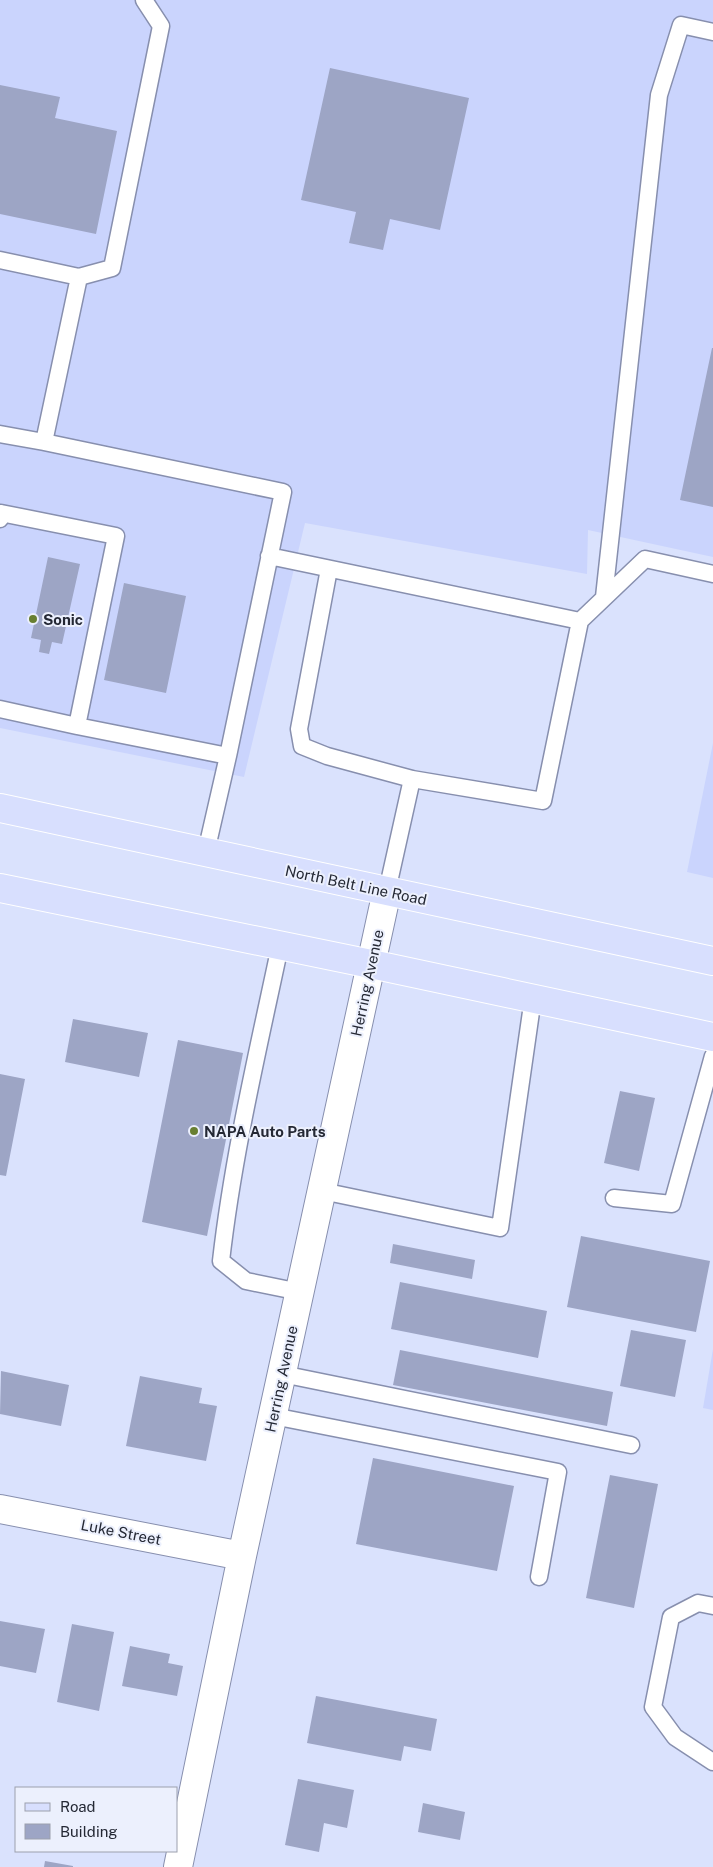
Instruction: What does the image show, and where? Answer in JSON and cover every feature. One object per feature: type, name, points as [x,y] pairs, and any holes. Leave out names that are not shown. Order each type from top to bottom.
[{"type":"main road","name":"North Belt Line Road","points":[[0,808],[713,961]]},
{"type":"main road","points":[[0,888],[713,1037]]},
{"type":"street","name":"Herring Avenue","points":[[178,1867],[242,1556],[387,891]]},
{"type":"street","name":"Luke Street","points":[[0,1509],[242,1556]]},
{"type":"lane","points":[[0,260],[78,277],[112,268],[161,26],[144,0]]},
{"type":"lane","points":[[604,597],[659,95],[681,26],[713,32]]},
{"type":"lane","points":[[44,442],[78,277]]},
{"type":"lane","points":[[0,434],[283,492],[206,852]]},
{"type":"lane","points":[[0,519],[1,513],[116,536],[78,726]]},
{"type":"lane","points":[[269,556],[580,620]]},
{"type":"lane","points":[[329,569],[299,729],[302,746],[327,756],[412,779],[543,800],[580,620],[645,559],[713,574]]},
{"type":"lane","points":[[0,709],[228,756]]},
{"type":"lane","points":[[387,891],[412,779]]},
{"type":"lane","points":[[280,946],[226,1213],[221,1261],[246,1281],[300,1292]]},
{"type":"lane","points":[[322,1191],[500,1228],[533,998]]},
{"type":"lane","points":[[614,1198],[672,1204],[713,1056]]},
{"type":"lane","points":[[282,1374],[631,1445]]},
{"type":"lane","points":[[273,1416],[558,1472],[539,1576]]},
{"type":"lane","points":[[713,1606],[698,1603],[671,1617],[653,1706],[675,1737],[713,1762]]},
{"type":"shaded area","points":[[0,0],[713,0],[713,557],[588,530],[587,574],[305,523],[244,777],[0,728]]},
{"type":"shaded area","points":[[713,743],[713,878],[687,872]]},
{"type":"shaded area","points":[[713,1349],[713,1410],[703,1408]]},
{"type":"building","points":[[330,68],[469,98],[440,230],[390,219],[383,250],[349,243],[356,212],[301,200]]},
{"type":"building","points":[[0,85],[60,97],[55,118],[117,131],[96,234],[0,214]]},
{"type":"building","points":[[713,348],[713,507],[680,500]]},
{"type":"building","points":[[48,557],[80,564],[62,644],[52,642],[49,654],[39,652],[41,640],[31,638]]},
{"type":"building","points":[[124,583],[186,596],[166,693],[104,680]]},
{"type":"building","points":[[73,1019],[148,1033],[139,1077],[65,1062]]},
{"type":"building","points":[[178,1040],[243,1053],[207,1236],[142,1222]]},
{"type":"building","points":[[0,1074],[25,1079],[6,1176],[0,1175]]},
{"type":"building","points":[[620,1091],[655,1098],[639,1171],[604,1163]]},
{"type":"building","points":[[581,1236],[710,1261],[696,1332],[567,1307]]},
{"type":"building","points":[[393,1244],[475,1260],[472,1279],[390,1263]]},
{"type":"building","points":[[400,1282],[547,1311],[538,1358],[391,1329]]},
{"type":"building","points":[[631,1330],[686,1340],[675,1397],[620,1386]]},
{"type":"building","points":[[400,1350],[613,1392],[607,1426],[393,1385]]},
{"type":"building","points":[[1,1371],[69,1385],[61,1426],[0,1414]]},
{"type":"building","points":[[140,1376],[202,1388],[199,1403],[217,1406],[206,1461],[126,1446]]},
{"type":"building","points":[[373,1458],[514,1486],[497,1571],[356,1544]]},
{"type":"building","points":[[610,1475],[658,1484],[634,1608],[586,1598]]},
{"type":"building","points":[[0,1621],[45,1629],[36,1673],[0,1666]]},
{"type":"building","points":[[72,1624],[114,1632],[99,1711],[57,1702]]},
{"type":"building","points":[[130,1646],[170,1654],[168,1663],[183,1666],[177,1696],[122,1686]]},
{"type":"building","points":[[316,1696],[437,1719],[431,1751],[404,1746],[401,1761],[307,1743]]},
{"type":"building","points":[[298,1779],[354,1790],[347,1828],[324,1823],[319,1852],[285,1845]]},
{"type":"building","points":[[423,1803],[465,1812],[460,1840],[418,1832]]},
{"type":"building","points":[[45,1861],[73,1866],[73,1867],[44,1867]]},
{"type":"place","name":"Sonic","points":[[33,619]]},
{"type":"place","name":"NAPA Auto Parts","points":[[194,1131]]}]
